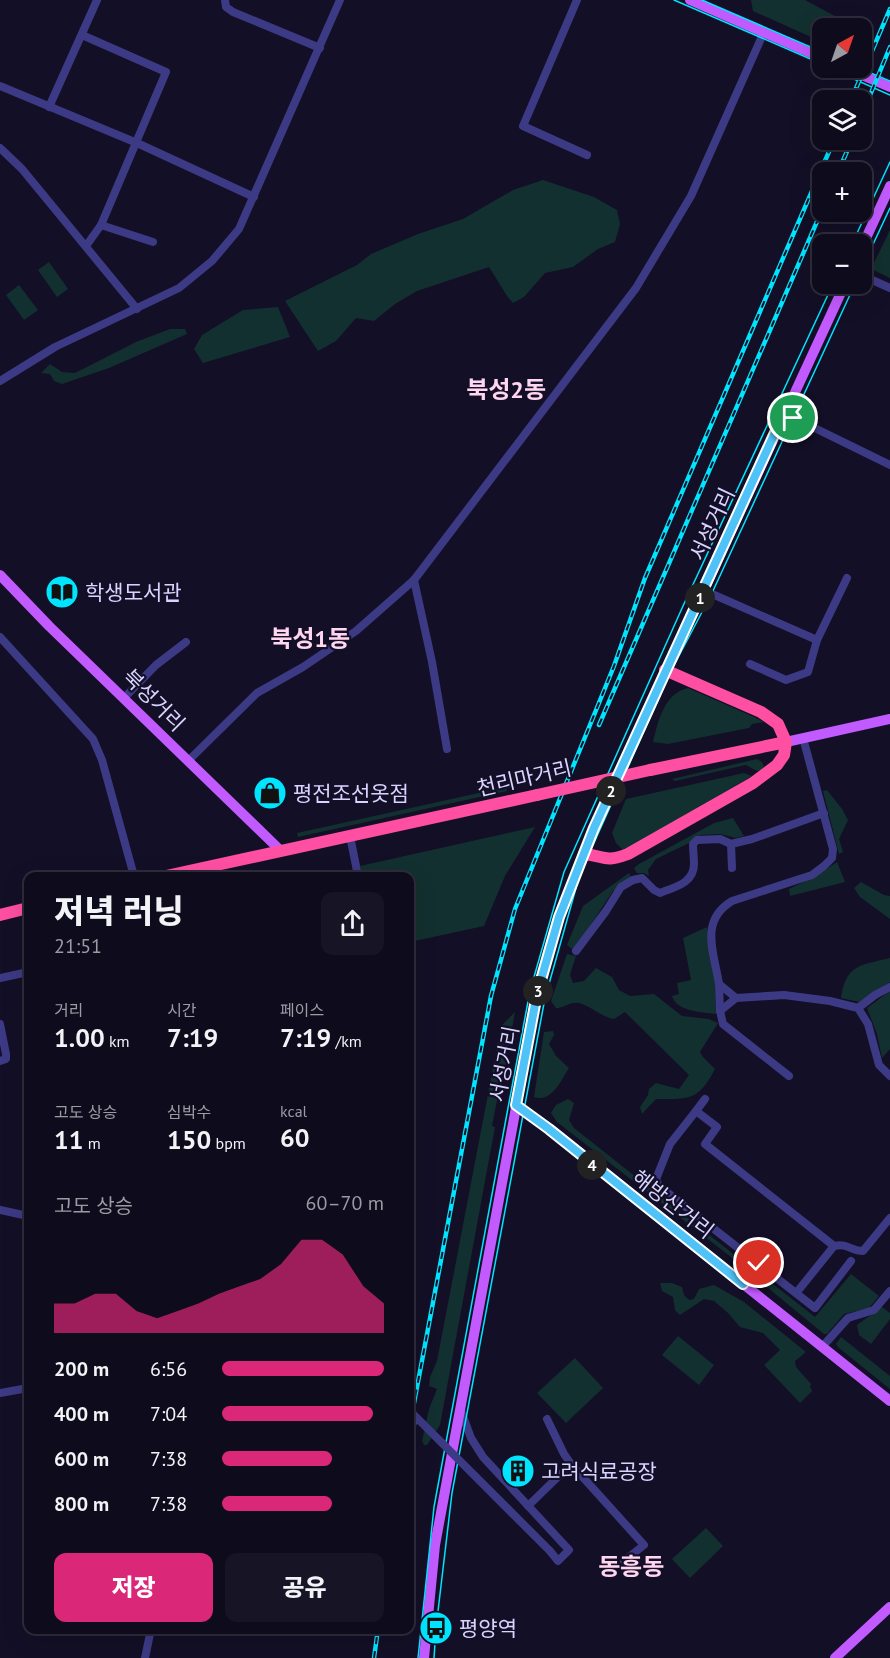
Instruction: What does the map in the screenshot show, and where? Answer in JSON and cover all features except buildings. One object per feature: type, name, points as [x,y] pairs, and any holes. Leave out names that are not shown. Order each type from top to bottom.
[{"type":"highway","points":[[584,854],[610,859],[618,858],[637,849],[753,783],[777,765],[784,755],[786,742],[778,724],[761,712],[665,670]]},
{"type":"highway","name":"천리마거리","points":[[184,872],[786,742]]},
{"type":"highway","points":[[0,915],[24,909]]},
{"type":"main road","points":[[690,0],[812,54]]},
{"type":"main road","points":[[869,78],[890,87]]},
{"type":"main road","points":[[868,234],[890,186]]},
{"type":"main road","name":"서성거리","points":[[424,1658],[435,1545],[462,1395],[537,994],[559,917],[584,854],[665,670],[840,294]]},
{"type":"main road","name":"북성거리","points":[[0,575],[49,626],[281,851]]},
{"type":"main road","name":"천리마거리","points":[[786,742],[890,718]]},
{"type":"main road","name":"해방산거리","points":[[516,1105],[890,1401]]},
{"type":"main road","points":[[835,1658],[890,1607]]},
{"type":"street","points":[[49,107],[97,0]]},
{"type":"street","points":[[225,0],[226,7],[232,12],[320,48]]},
{"type":"street","points":[[0,381],[55,347],[179,288],[212,261],[239,229],[340,0]]},
{"type":"street","points":[[577,0],[523,126],[587,155]]},
{"type":"street","points":[[188,761],[257,693],[303,667],[356,631],[414,580],[636,288],[691,196],[764,32]]},
{"type":"street","points":[[82,35],[166,72],[101,225],[86,246]]},
{"type":"street","points":[[0,86],[137,143],[254,197]]},
{"type":"street","points":[[0,148],[22,169],[137,309]]},
{"type":"street","points":[[101,225],[153,242]]},
{"type":"street","points":[[872,280],[890,288]]},
{"type":"street","points":[[784,413],[890,465]]},
{"type":"street","points":[[750,664],[786,680],[808,672],[818,640],[847,578]]},
{"type":"street","points":[[414,580],[432,662],[447,749]]},
{"type":"street","points":[[703,591],[818,640]]},
{"type":"street","points":[[0,637],[93,739],[102,760],[133,872]]},
{"type":"street","points":[[124,698],[156,665],[186,642]]},
{"type":"street","points":[[789,1076],[727,1028],[720,1018],[719,984],[710,930],[721,908],[732,901],[812,875],[832,858],[833,849],[803,738]]},
{"type":"street","points":[[576,951],[606,912],[621,887],[642,878],[660,893],[687,881],[692,875],[693,844],[697,840],[720,839],[731,844],[752,839],[824,813]]},
{"type":"street","points":[[350,837],[357,872]]},
{"type":"street","points":[[731,844],[732,868]]},
{"type":"street","points":[[0,978],[24,973]]},
{"type":"street","points":[[719,984],[736,998]]},
{"type":"street","points":[[858,1008],[875,994],[890,987]]},
{"type":"street","points":[[720,1011],[736,998],[784,995],[830,1001],[858,1008],[868,1024],[879,1065],[890,1076]]},
{"type":"street","points":[[0,1024],[6,1054],[6,1059],[0,1061]]},
{"type":"street","points":[[705,1098],[667,1151],[656,1182],[815,1308],[851,1260]]},
{"type":"street","points":[[696,1111],[717,1127],[705,1144],[834,1246]]},
{"type":"street","points":[[0,1210],[24,1215]]},
{"type":"street","points":[[797,1292],[834,1246],[844,1244],[863,1251],[890,1218]]},
{"type":"street","points":[[743,1284],[759,1263]]},
{"type":"street","points":[[822,1347],[848,1318],[874,1310],[890,1291]]},
{"type":"street","points":[[1,1394],[24,1389]]},
{"type":"street","points":[[414,1415],[558,1561],[569,1551],[483,1457],[471,1438],[461,1411],[462,1395]]},
{"type":"street","points":[[547,1419],[571,1464],[644,1545],[624,1561]]},
{"type":"street","points":[[528,1506],[571,1464]]},
{"type":"street","points":[[145,1658],[150,1634]]},
{"type":"green space","points":[[751,0],[805,0],[838,18],[812,18],[812,38],[753,11]]},
{"type":"green space","points":[[543,180],[594,197],[617,210],[620,224],[615,242],[598,249],[573,267],[545,273],[524,297],[513,303],[489,267],[417,291],[395,304],[374,321],[356,318],[336,341],[318,351],[285,301],[357,265],[371,254],[418,234],[463,219],[513,190]]},
{"type":"green space","points":[[890,230],[890,278],[872,269]]},
{"type":"green space","points":[[49,262],[68,289],[57,297],[38,270]]},
{"type":"green space","points":[[19,285],[38,310],[24,320],[6,295]]},
{"type":"green space","points":[[278,307],[290,337],[203,363],[194,349],[202,335],[243,310]]},
{"type":"green space","points":[[170,329],[185,329],[187,334],[109,368],[62,384],[54,381],[50,374],[41,373],[50,364],[62,372],[75,373],[136,342]]},
{"type":"green space","points":[[688,688],[764,722],[752,724],[749,728],[668,744],[653,742],[663,709],[673,696]]},
{"type":"green space","points":[[757,759],[764,767],[761,770],[757,771],[746,765],[675,781],[672,779]]},
{"type":"green space","points":[[744,773],[752,776],[628,848],[623,850],[616,843],[612,833],[626,799]]},
{"type":"green space","points":[[506,787],[507,791],[298,837],[297,833]]},
{"type":"green space","points":[[827,790],[848,820],[839,839],[843,852],[839,854],[823,791]]},
{"type":"green space","points":[[733,818],[744,836],[736,838],[720,834],[701,835],[656,859],[648,870],[649,876],[637,873],[634,868],[714,823]]},
{"type":"green space","points":[[535,827],[505,876],[484,926],[414,941],[414,872],[362,872],[360,866]]},
{"type":"green space","points":[[837,862],[845,882],[790,896],[789,889],[816,876]]},
{"type":"green space","points":[[629,873],[631,877],[613,891],[575,948],[572,949],[567,945],[583,906]]},
{"type":"green space","points":[[861,882],[890,896],[890,919],[860,897],[854,888]]},
{"type":"green space","points":[[707,927],[715,979],[716,1014],[684,1008],[672,996],[679,994],[677,983],[691,980],[683,938]]},
{"type":"green space","points":[[567,954],[576,956],[570,975],[573,983],[584,981],[596,968],[612,977],[619,990],[630,996],[654,994],[682,1016],[709,1019],[718,1023],[700,1052],[715,1069],[698,1093],[685,1098],[656,1099],[642,1114],[640,1107],[649,1089],[656,1083],[679,1089],[689,1075],[625,1012],[614,1019],[579,1003],[556,1008],[551,1001]]},
{"type":"green space","points":[[890,958],[890,982],[859,1002],[841,998],[843,987],[851,972],[863,965]]},
{"type":"green space","points":[[890,991],[890,1049],[882,1058],[877,1034],[867,1008]]},
{"type":"green space","points":[[515,1012],[492,1126],[495,1127],[440,1425],[427,1445],[424,1445],[422,1441],[429,1409],[437,1389],[429,1386],[430,1377],[437,1361],[501,1026]]},
{"type":"green space","points":[[553,1031],[554,1035],[549,1044],[556,1056],[569,1068],[551,1094],[546,1097],[534,1097],[544,1032]]},
{"type":"green space","points":[[568,1099],[574,1103],[569,1120],[574,1128],[751,1268],[749,1271],[557,1122],[551,1113],[556,1105]]},
{"type":"green space","points":[[760,1274],[815,1317],[851,1274],[879,1296],[869,1308],[844,1314],[827,1334],[824,1334],[756,1278]]},
{"type":"green space","points":[[660,1283],[672,1283],[682,1287],[684,1295],[689,1300],[694,1299],[699,1289],[714,1285],[744,1302],[806,1352],[795,1361],[796,1367],[811,1384],[812,1391],[800,1403],[764,1365],[780,1350],[763,1333],[740,1327],[714,1301],[704,1299],[680,1315],[675,1310],[673,1297],[662,1291]]},
{"type":"green space","points":[[882,1307],[890,1313],[890,1319],[871,1344],[859,1335],[857,1325]]},
{"type":"green space","points":[[678,1336],[714,1365],[699,1385],[662,1355]]},
{"type":"green space","points":[[841,1337],[890,1376],[890,1389],[839,1348],[836,1344]]},
{"type":"green space","points":[[575,1358],[603,1388],[566,1423],[537,1393]]},
{"type":"green space","points":[[706,1528],[723,1546],[690,1578],[672,1559]]},
{"type":"tram line","points":[[674,0],[812,60]]},
{"type":"tram line","points":[[702,0],[812,48]]},
{"type":"tram line","points":[[872,73],[890,81]]},
{"type":"tram line","points":[[852,78],[890,95]]},
{"type":"tram line","points":[[857,234],[890,162]]},
{"type":"tram line","points":[[872,246],[890,208]]},
{"type":"tram line","points":[[418,1658],[434,1507],[508,1108],[530,991],[564,872],[683,606],[828,294]]},
{"type":"tram line","points":[[434,1658],[452,1493],[545,998],[580,874],[671,671],[712,593],[850,294]]},
{"type":"railway","points":[[855,90],[890,9]]},
{"type":"railway","points":[[872,90],[890,47]]},
{"type":"railway","points":[[414,1403],[491,996],[515,909],[614,666],[645,578],[830,150]]},
{"type":"railway","points":[[842,162],[848,150]]},
{"type":"railway","points":[[599,725],[817,222]]},
{"type":"railway","points":[[414,1424],[415,1418]]},
{"type":"railway","points":[[374,1658],[377,1634]]},
{"type":"place","name":"학생도서관","points":[[62,592]]},
{"type":"place","name":"평전조선옷점","points":[[270,793]]},
{"type":"place","name":"고려식료공장","points":[[518,1471]]},
{"type":"place","name":"평양역","points":[[436,1628]]},
{"type":"district","name":"북성2동","points":[[506,389]]},
{"type":"district","name":"북성1동","points":[[310,638]]},
{"type":"district","name":"동흥동","points":[[631,1566]]},
{"type":"route","points":[[759,1263],[743,1284],[516,1105],[537,994],[550,945],[594,828],[784,413],[793,418]]}]
